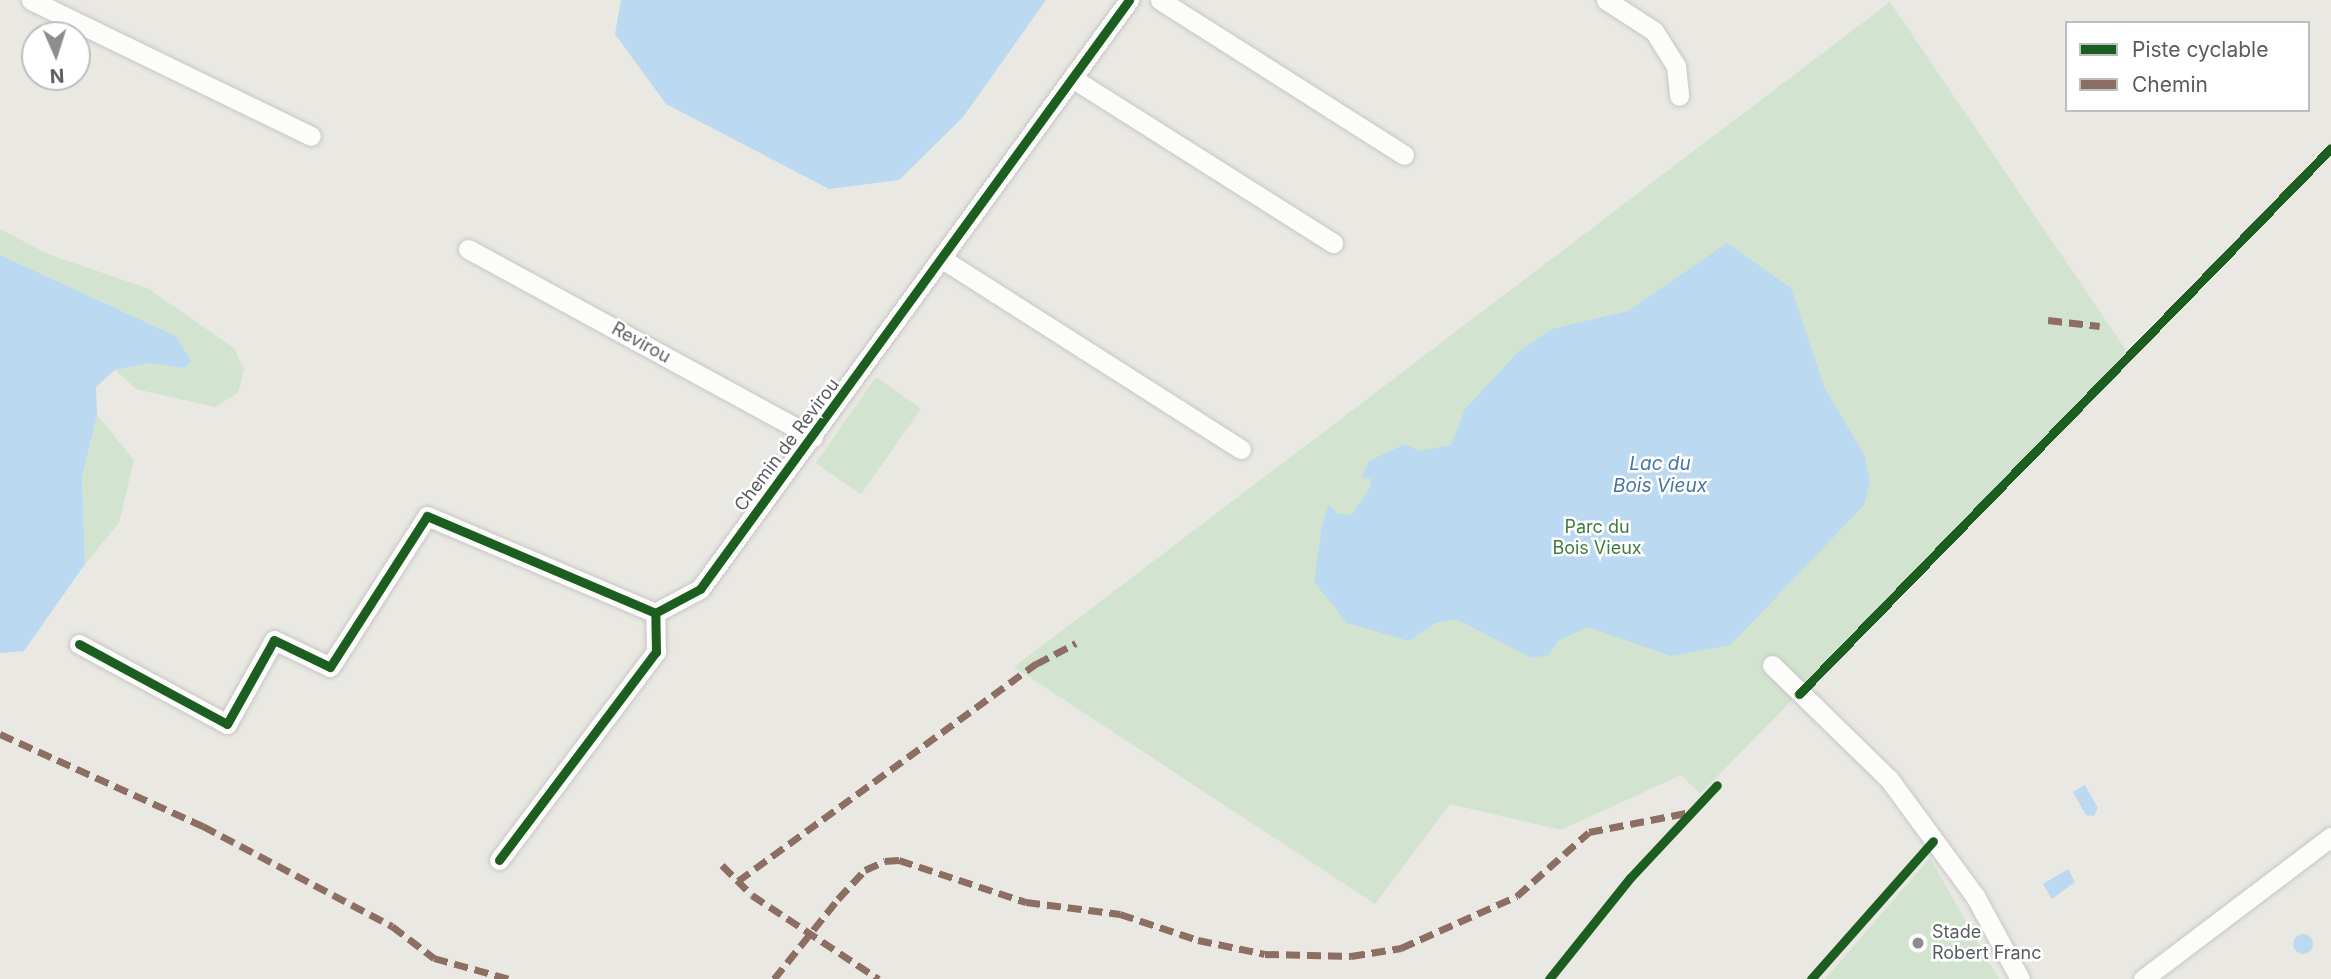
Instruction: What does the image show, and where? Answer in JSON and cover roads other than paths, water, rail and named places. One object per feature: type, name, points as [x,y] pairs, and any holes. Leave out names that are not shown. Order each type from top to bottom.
[{"type":"street","points":[[31,0],[311,136]]},
{"type":"street","name":"Chemin de Revirou","points":[[654,612],[700,589],[944,260],[1129,0]]},
{"type":"street","points":[[1160,0],[1404,155]]},
{"type":"street","points":[[1606,0],[1654,31],[1675,66],[1679,96]]},
{"type":"street","points":[[1072,78],[1334,243]]},
{"type":"street","name":"Revirou","points":[[468,249],[814,437]]},
{"type":"street","points":[[944,260],[1241,449]]},
{"type":"street","points":[[79,644],[227,724],[274,640],[330,667],[427,516],[654,612],[656,652],[499,860]]},
{"type":"street","points":[[1772,665],[1889,779],[1975,896],[2020,979]]},
{"type":"street","points":[[2143,979],[2331,837]]},
{"type":"water","points":[[621,0],[1046,0],[963,117],[899,180],[829,189],[666,104],[615,34]]},
{"type":"water","name":"Lac du Bois Vieux","points":[[1727,243],[1791,288],[1825,389],[1865,456],[1870,482],[1864,505],[1730,645],[1671,656],[1588,627],[1558,641],[1549,655],[1532,658],[1456,619],[1435,623],[1409,641],[1347,623],[1314,582],[1322,526],[1329,504],[1337,514],[1352,515],[1370,487],[1371,479],[1362,477],[1369,461],[1405,444],[1419,451],[1451,445],[1465,409],[1519,351],[1552,329],[1628,311]]},
{"type":"water","points":[[0,255],[176,336],[191,362],[184,368],[150,363],[115,370],[96,387],[97,415],[82,477],[85,564],[24,651],[0,653]]},
{"type":"water","points":[[2085,785],[2098,808],[2094,816],[2086,815],[2073,792]]},
{"type":"water","points":[[2068,869],[2075,882],[2052,899],[2043,884]]},
{"type":"water","points":[[2299,934],[2307,934],[2313,944],[2307,954],[2299,954],[2293,948],[2293,940]]},
{"type":"place","name":"Stade Robert Franc","points":[[1918,943]]},
{"type":"park label","name":"Parc du Bois Vieux","points":[[1597,538]]}]
